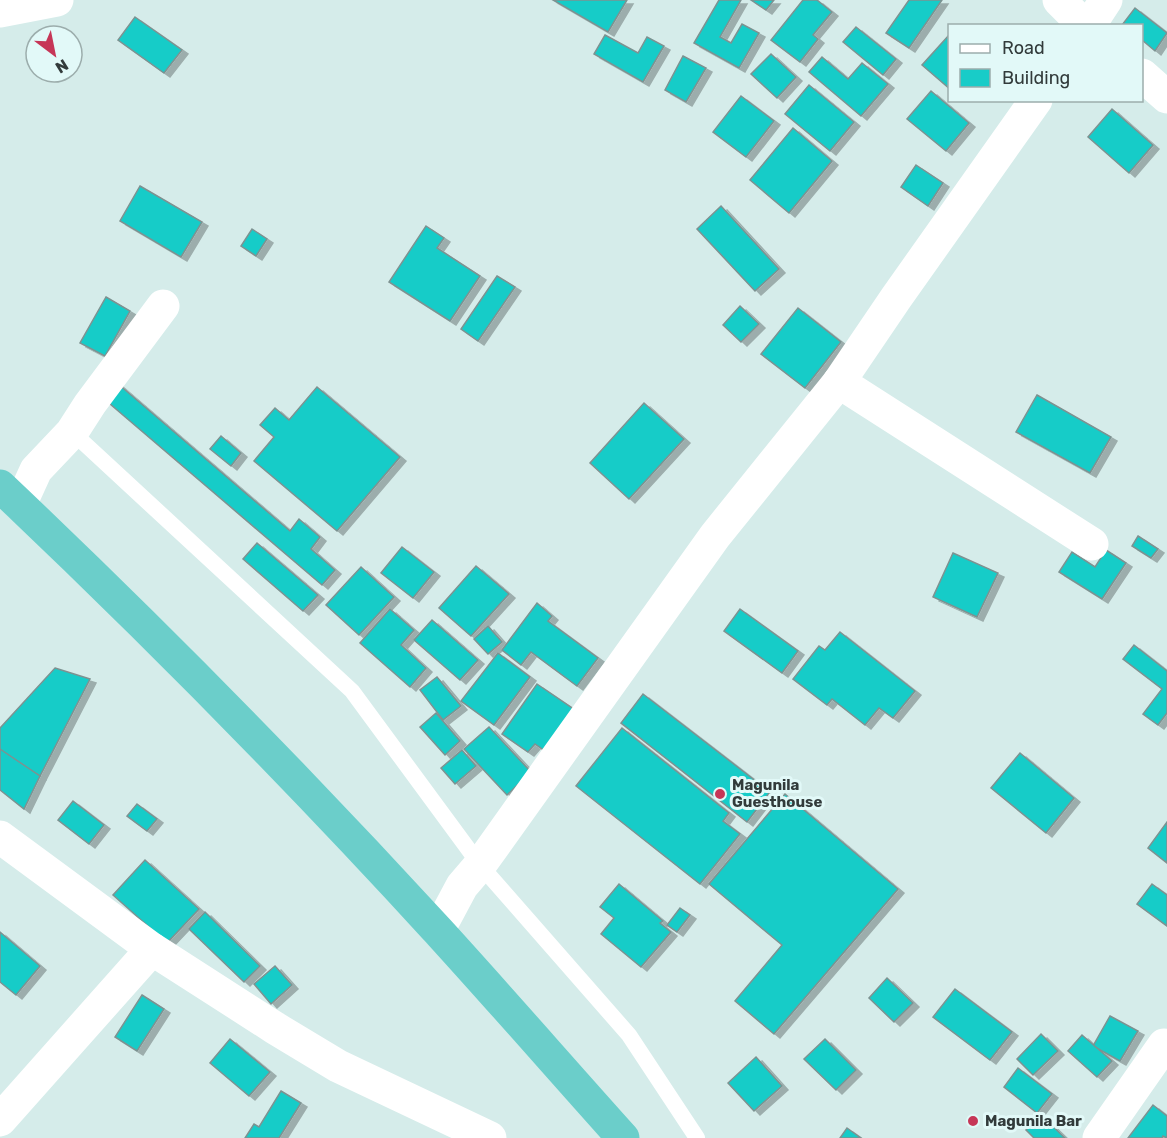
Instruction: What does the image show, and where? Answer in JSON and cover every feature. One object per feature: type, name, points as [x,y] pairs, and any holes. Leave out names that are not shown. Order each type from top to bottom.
[{"type":"highway","points":[[10,495],[239,722],[438,931],[623,1138]]},
{"type":"street","points":[[0,11],[57,0]]},
{"type":"street","points":[[1059,0],[1085,24]]},
{"type":"street","points":[[1088,24],[1106,0]]},
{"type":"street","points":[[1143,76],[1167,97]]},
{"type":"street","points":[[438,931],[462,886],[480,865],[715,536],[839,382],[1035,102]]},
{"type":"street","points":[[10,495],[72,432],[90,404],[163,306]]},
{"type":"street","points":[[839,382],[1092,544]]},
{"type":"street","points":[[0,837],[152,949],[338,1066],[490,1138]]},
{"type":"street","points":[[0,1120],[152,949]]},
{"type":"street","points":[[1099,1138],[1164,1045],[1167,1046]]},
{"type":"lane","points":[[72,432],[352,691],[480,865],[629,1035],[697,1138]]},
{"type":"building","points":[[553,0],[627,0],[608,32]]},
{"type":"building","points":[[719,0],[741,0],[720,37],[731,43],[742,24],[759,33],[739,68],[694,43]]},
{"type":"building","points":[[751,0],[774,0],[766,10]]},
{"type":"building","points":[[803,0],[817,0],[832,12],[813,35],[818,39],[800,62],[771,40]]},
{"type":"building","points":[[909,0],[942,0],[909,48],[886,33]]},
{"type":"building","points":[[1135,8],[1167,33],[1155,51],[1143,41],[1143,24],[1123,24]]},
{"type":"building","points":[[135,17],[182,50],[164,73],[118,40]]},
{"type":"building","points":[[856,27],[896,59],[883,75],[843,42]]},
{"type":"building","points":[[605,35],[638,53],[647,37],[664,46],[643,82],[594,54]]},
{"type":"building","points":[[948,36],[948,87],[922,65]]},
{"type":"building","points":[[771,54],[796,77],[777,98],[751,74]]},
{"type":"building","points":[[683,56],[706,68],[686,102],[665,90]]},
{"type":"building","points":[[822,57],[848,79],[862,63],[888,84],[861,116],[809,72]]},
{"type":"building","points":[[809,85],[854,122],[830,151],[785,114]]},
{"type":"building","points":[[931,91],[969,123],[946,151],[907,119]]},
{"type":"building","points":[[741,96],[774,121],[746,157],[713,132]]},
{"type":"building","points":[[1112,109],[1153,145],[1129,173],[1088,137]]},
{"type":"building","points":[[793,128],[832,161],[789,213],[750,180]]},
{"type":"building","points":[[916,165],[943,183],[928,206],[901,187]]},
{"type":"building","points":[[140,186],[202,222],[181,257],[120,221]]},
{"type":"building","points":[[721,206],[779,269],[755,291],[697,229]]},
{"type":"building","points":[[426,226],[444,238],[437,248],[480,276],[450,321],[389,282]]},
{"type":"building","points":[[252,229],[267,239],[256,256],[241,246]]},
{"type":"building","points":[[497,276],[515,287],[478,341],[461,329]]},
{"type":"building","points":[[106,297],[130,311],[105,356],[80,343]]},
{"type":"building","points":[[740,306],[759,324],[741,342],[723,325]]},
{"type":"building","points":[[798,308],[841,342],[805,388],[761,354]]},
{"type":"building","points":[[117,383],[290,531],[299,519],[320,537],[311,549],[335,570],[322,585],[103,398]]},
{"type":"building","points":[[317,387],[400,457],[337,531],[254,461],[274,437],[260,425],[275,408],[289,420]]},
{"type":"building","points":[[1037,395],[1111,437],[1090,473],[1016,432]]},
{"type":"building","points":[[644,403],[684,439],[629,499],[590,463]]},
{"type":"building","points":[[221,436],[241,453],[231,466],[210,449]]},
{"type":"building","points":[[1138,536],[1158,549],[1151,558],[1132,546]]},
{"type":"building","points":[[257,543],[318,595],[303,611],[243,559]]},
{"type":"building","points":[[402,547],[434,572],[413,598],[381,573]]},
{"type":"building","points":[[1106,550],[1126,563],[1102,599],[1059,572],[1072,552],[1095,567]]},
{"type":"building","points":[[953,553],[998,573],[977,617],[933,597]]},
{"type":"building","points":[[476,566],[509,594],[471,636],[439,608]]},
{"type":"building","points":[[361,567],[394,597],[359,635],[326,605]]},
{"type":"building","points":[[537,603],[552,616],[548,621],[598,658],[577,686],[531,652],[521,665],[502,650]]},
{"type":"building","points":[[390,609],[414,630],[401,645],[426,668],[410,687],[360,643]]},
{"type":"building","points":[[740,609],[798,651],[782,673],[724,631]]},
{"type":"building","points":[[432,620],[478,660],[460,680],[414,640]]},
{"type":"building","points":[[488,626],[502,642],[488,654],[474,639]]},
{"type":"building","points":[[840,632],[915,691],[893,718],[879,708],[865,725],[832,699],[827,705],[793,679],[819,646],[825,650]]},
{"type":"building","points":[[1134,645],[1167,671],[1167,713],[1158,725],[1143,714],[1162,689],[1123,659]]},
{"type":"building","points":[[498,653],[530,677],[494,725],[461,701]]},
{"type":"building","points":[[55,668],[90,679],[40,776],[0,755],[0,728]]},
{"type":"building","points":[[437,677],[461,706],[443,720],[420,690]]},
{"type":"building","points":[[537,684],[575,710],[545,751],[535,744],[528,752],[502,734]]},
{"type":"building","points":[[643,694],[770,792],[747,822],[621,723]]},
{"type":"building","points":[[436,713],[460,741],[445,755],[420,727]]},
{"type":"building","points":[[489,727],[531,772],[507,795],[464,749]]},
{"type":"building","points":[[622,728],[729,813],[723,821],[740,834],[700,884],[576,786]]},
{"type":"building","points":[[0,749],[40,776],[24,809],[0,790]]},
{"type":"building","points":[[462,750],[476,766],[455,784],[441,768]]},
{"type":"building","points":[[1020,753],[1074,798],[1046,833],[991,788]]},
{"type":"building","points":[[785,794],[898,889],[774,1034],[735,1001],[782,945],[709,884]]},
{"type":"building","points":[[73,801],[104,825],[89,844],[58,820]]},
{"type":"building","points":[[137,804],[157,819],[147,831],[127,816]]},
{"type":"building","points":[[1167,822],[1167,863],[1148,848]]},
{"type":"building","points":[[145,860],[199,909],[167,943],[113,895]]},
{"type":"building","points":[[619,884],[663,921],[660,923],[671,932],[641,967],[601,934],[614,918],[600,907]]},
{"type":"building","points":[[1152,884],[1167,895],[1167,926],[1137,904]]},
{"type":"building","points":[[680,908],[690,915],[677,932],[667,925]]},
{"type":"building","points":[[205,912],[260,966],[244,982],[189,929]]},
{"type":"building","points":[[0,932],[40,966],[16,995],[0,982]]},
{"type":"building","points":[[275,966],[292,985],[271,1004],[254,984]]},
{"type":"building","points":[[887,978],[913,1003],[894,1022],[869,998]]},
{"type":"building","points":[[955,989],[1012,1032],[990,1060],[933,1017]]},
{"type":"building","points":[[142,995],[164,1009],[137,1051],[115,1037]]},
{"type":"building","points":[[1110,1016],[1138,1031],[1120,1061],[1093,1046]]},
{"type":"building","points":[[1041,1034],[1058,1051],[1033,1075],[1017,1059]]},
{"type":"building","points":[[1082,1035],[1112,1061],[1097,1077],[1068,1051]]},
{"type":"building","points":[[230,1039],[270,1072],[249,1096],[210,1063]]},
{"type":"building","points":[[825,1039],[856,1070],[836,1090],[804,1059]]},
{"type":"building","points":[[756,1057],[782,1086],[754,1111],[728,1083]]},
{"type":"building","points":[[1018,1068],[1052,1094],[1037,1113],[1004,1087]]},
{"type":"building","points":[[281,1091],[301,1103],[279,1138],[245,1138],[254,1124],[259,1127]]},
{"type":"building","points":[[1153,1105],[1167,1116],[1167,1138],[1163,1136],[1162,1138],[1128,1138]]},
{"type":"building","points":[[1041,1115],[1065,1138],[1034,1138],[1026,1130]]},
{"type":"building","points":[[847,1128],[861,1138],[840,1138]]},
{"type":"place","name":"Magunila Guesthouse","points":[[720,794]]},
{"type":"place","name":"Magunila Bar","points":[[973,1121]]}]
